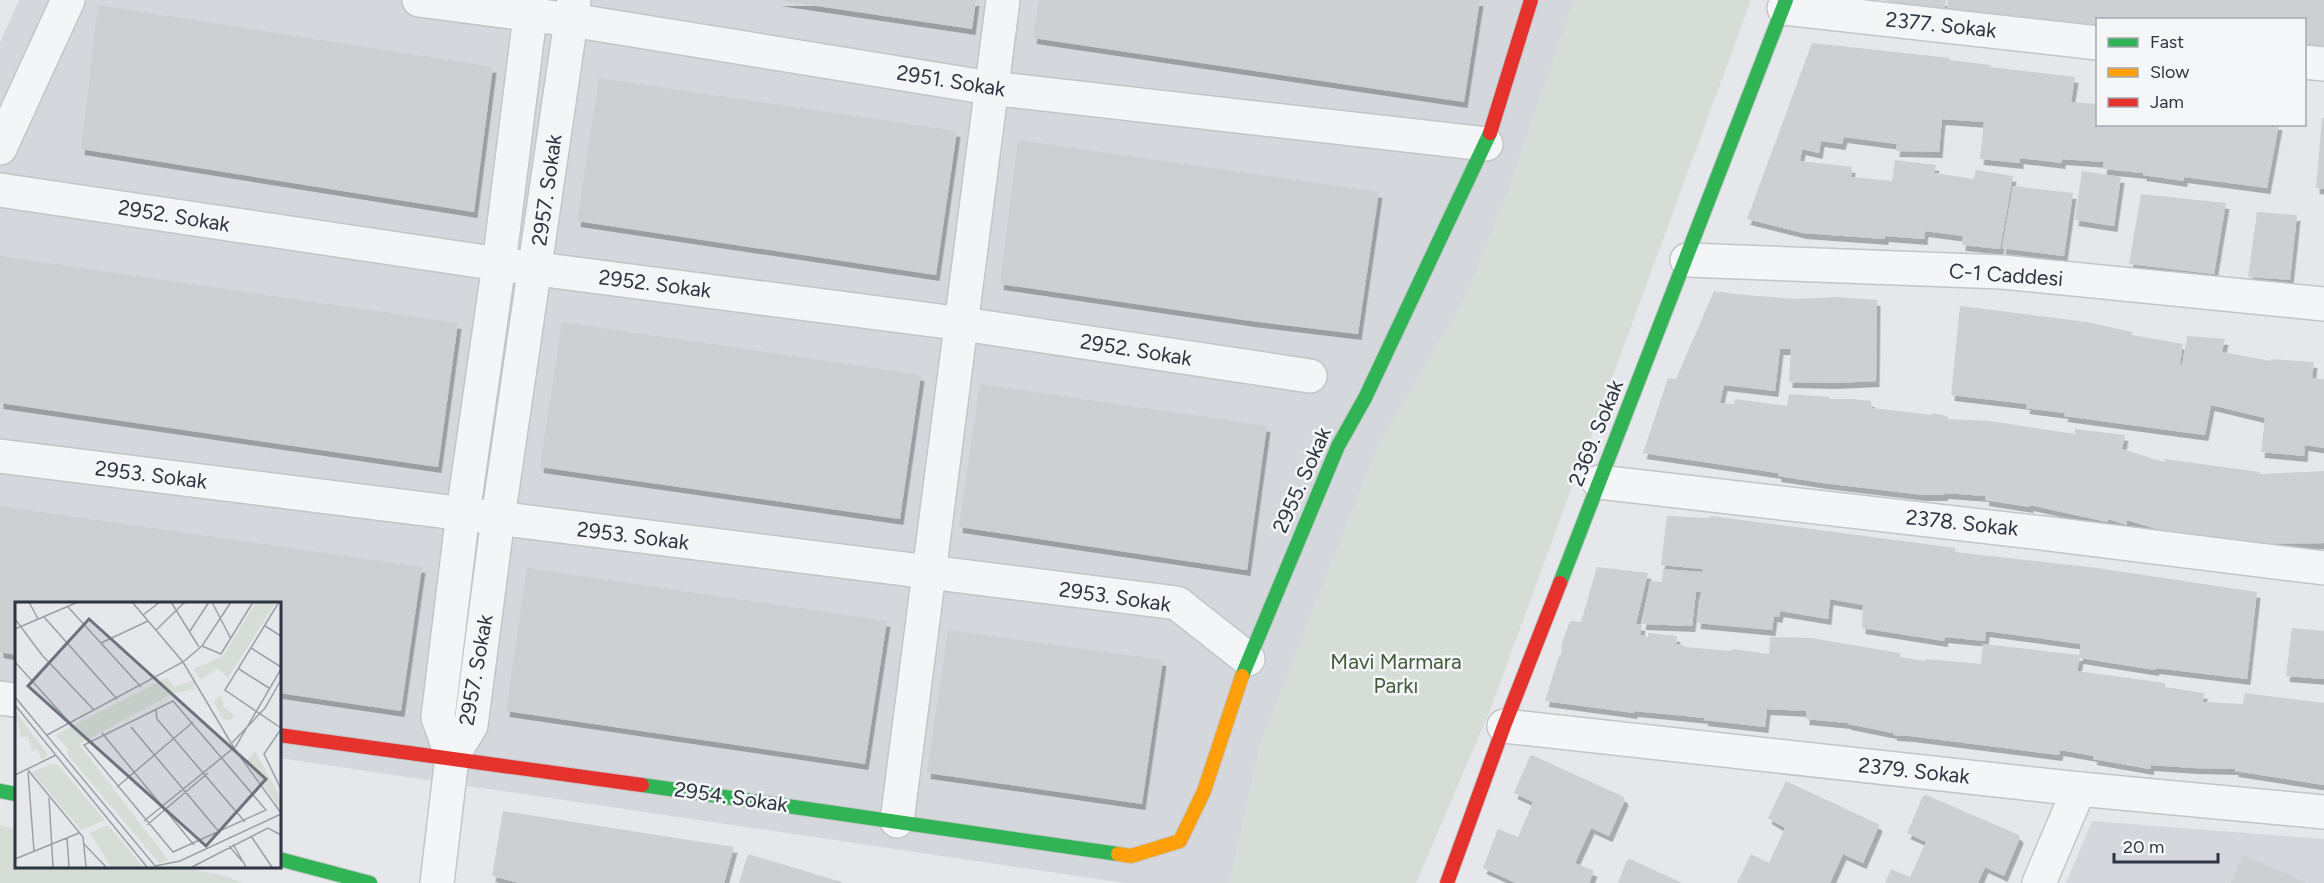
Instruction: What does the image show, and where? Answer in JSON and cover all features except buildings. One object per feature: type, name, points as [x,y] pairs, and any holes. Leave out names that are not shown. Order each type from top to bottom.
[{"type":"street","points":[[0,148],[68,0]]},
{"type":"street","name":"2951. Sokak","points":[[419,0],[572,10],[990,88],[1486,144]]},
{"type":"street","points":[[897,820],[963,324],[990,88],[1003,0]]},
{"type":"street","name":"2955. Sokak","points":[[1180,842],[1204,791],[1248,659],[1338,446],[1365,398],[1486,144],[1531,0]]},
{"type":"street","name":"2377. Sokak","points":[[1785,4],[2096,43]]},
{"type":"street","name":"2369. Sokak","points":[[1447,883],[1504,726],[1688,260],[1785,4]]},
{"type":"street","name":"2957. Sokak","points":[[452,758],[438,717],[463,513],[500,264],[531,8]]},
{"type":"street","name":"2957. Sokak","points":[[452,758],[471,725],[498,518],[572,10]]},
{"type":"street","points":[[2306,62],[2324,64]]},
{"type":"street","name":"2952. Sokak","points":[[0,190],[500,264],[963,324],[1310,376]]},
{"type":"street","name":"C-1 Caddesi","points":[[1688,260],[2002,272],[2324,304]]},
{"type":"street","name":"2953. Sokak","points":[[0,456],[929,574],[1177,603],[1248,659]]},
{"type":"street","name":"2378. Sokak","points":[[1599,482],[2042,532],[2324,567]]},
{"type":"street","points":[[0,698],[15,700]]},
{"type":"street","name":"2379. Sokak","points":[[1504,726],[2079,789],[2324,812]]},
{"type":"street","name":"2954. Sokak","points":[[280,735],[897,820],[1131,856],[1180,842]]},
{"type":"street","points":[[437,883],[452,758]]},
{"type":"street","points":[[2039,883],[2079,789]]},
{"type":"street","points":[[0,791],[15,794]]},
{"type":"street","points":[[280,859],[370,883]]},
{"type":"shaded area","points":[[19,0],[1574,0],[1513,179],[1465,299],[1379,444],[1261,743],[1230,883],[1125,883],[280,758],[280,602],[15,602],[15,719],[0,716],[0,43]]},
{"type":"shaded area","points":[[2092,821],[2324,839],[2324,883],[2066,883]]},
{"type":"green space","name":"Mavi Marmara Parkı","points":[[1574,0],[1751,0],[1490,710],[1416,883],[1230,883],[1261,743],[1379,444],[1465,299],[1513,179]]},
{"type":"green space","points":[[0,825],[15,829],[15,868],[187,868],[226,876],[243,883],[0,883]]},
{"type":"traffic: fast","points":[[1560,583],[1786,0]]},
{"type":"traffic: fast","points":[[1242,676],[1338,446],[1365,398],[1490,133]]},
{"type":"traffic: fast","points":[[642,785],[1118,854]]},
{"type":"traffic: fast","points":[[0,791],[15,794]]},
{"type":"traffic: fast","points":[[280,859],[370,883]]},
{"type":"traffic: slow","points":[[1118,854],[1131,856],[1180,841],[1204,791],[1242,676]]},
{"type":"traffic: jam","points":[[1490,133],[1531,0]]},
{"type":"traffic: jam","points":[[1447,883],[1504,726],[1560,583]]},
{"type":"traffic: jam","points":[[280,735],[642,785]]}]
